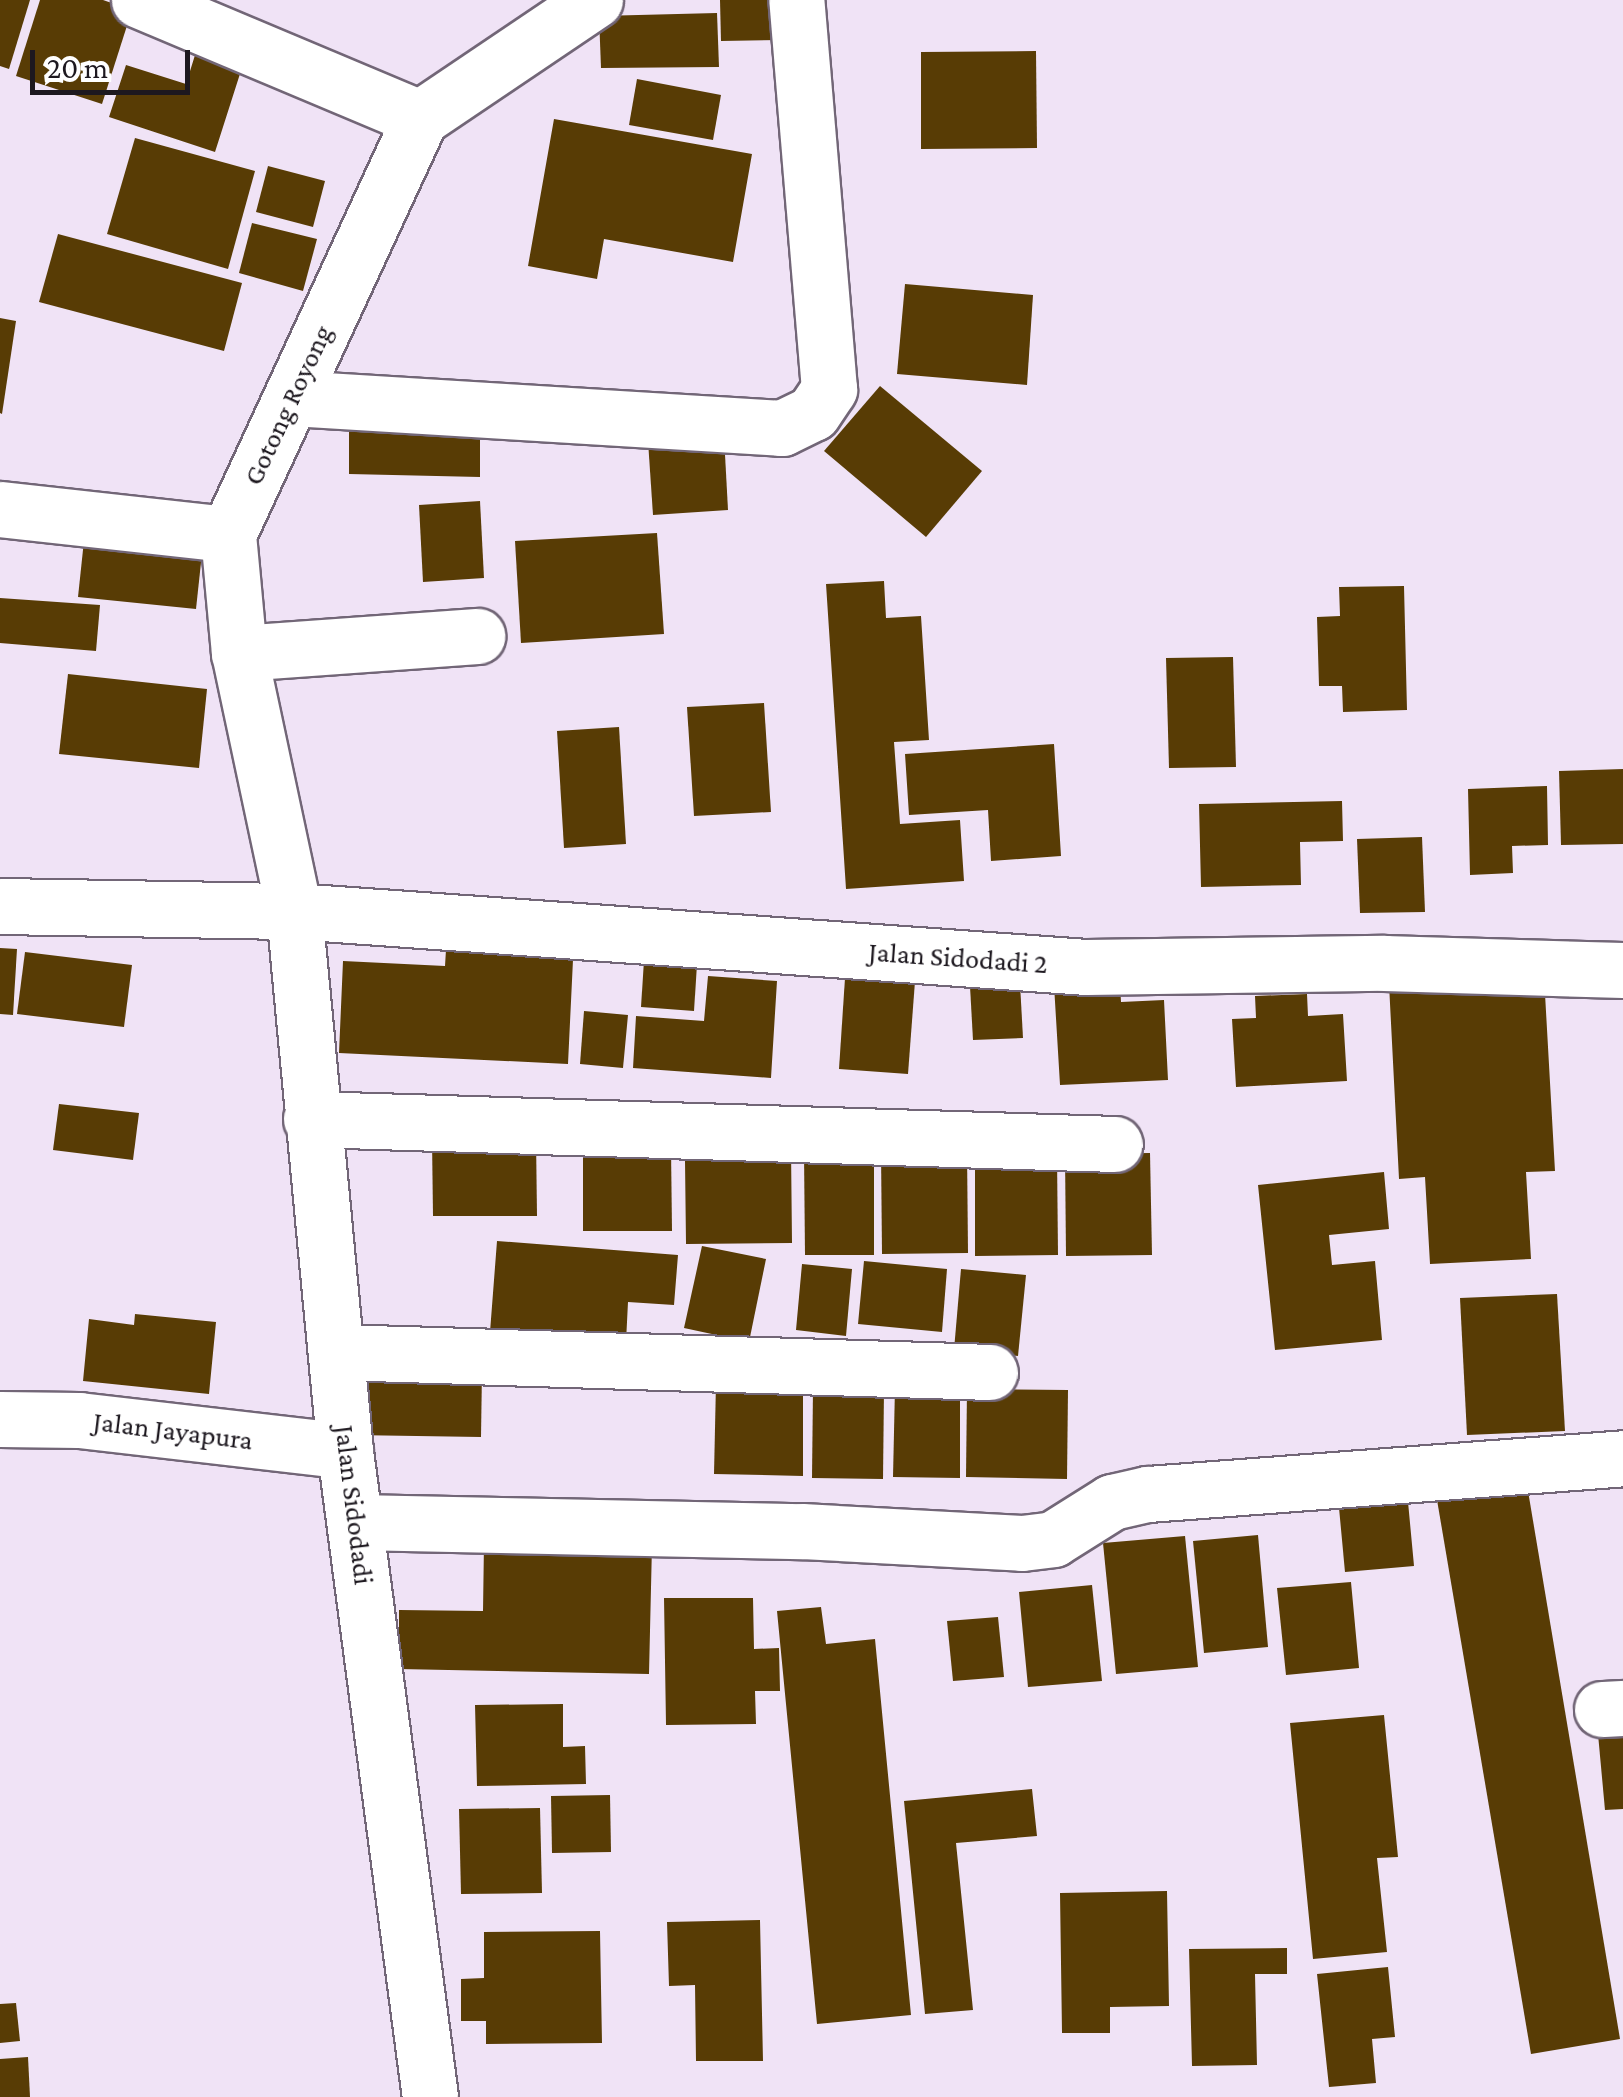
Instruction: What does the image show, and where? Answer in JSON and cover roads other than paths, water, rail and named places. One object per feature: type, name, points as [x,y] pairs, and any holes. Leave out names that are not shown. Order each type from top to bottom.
[{"type":"street","points":[[139,0],[420,118],[595,0]]},
{"type":"street","points":[[292,398],[782,428],[813,413],[829,389],[796,0]]},
{"type":"street","name":"Gotong Royong","points":[[228,534],[420,118]]},
{"type":"street","points":[[0,509],[228,534],[239,653],[294,911]]},
{"type":"street","points":[[239,653],[477,636]]},
{"type":"street","name":"Jalan Sidodadi 2","points":[[0,906],[294,911],[1086,967],[1384,963],[1623,970]]},
{"type":"street","name":"Jalan Sidodadi","points":[[294,911],[345,1451],[430,2097]]},
{"type":"street","points":[[311,1120],[1115,1144]]},
{"type":"street","points":[[337,1352],[990,1372]]},
{"type":"street","name":"Jalan Jayapura","points":[[0,1419],[79,1420],[345,1451]]},
{"type":"street","points":[[356,1522],[802,1531],[1022,1543],[1053,1539],[1112,1502],[1148,1494],[1623,1458]]}]
